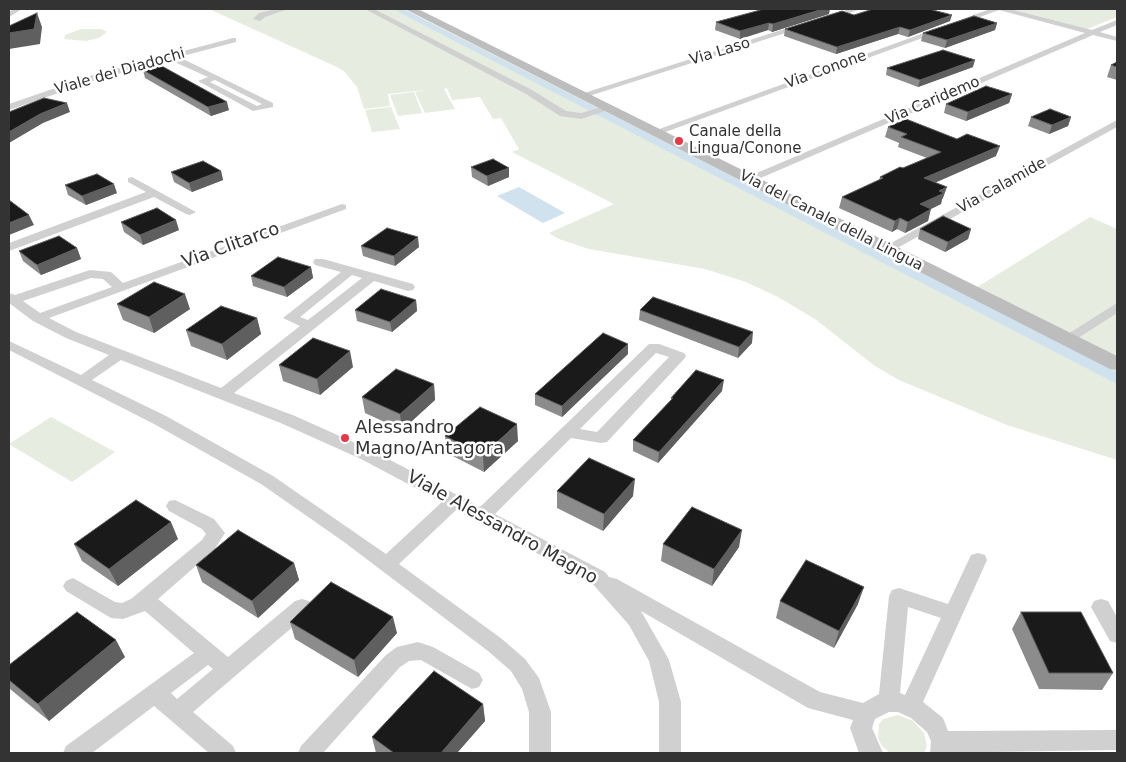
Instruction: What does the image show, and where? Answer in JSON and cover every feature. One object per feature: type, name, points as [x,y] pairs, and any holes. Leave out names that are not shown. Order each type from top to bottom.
[{"type":"street","points":[[9,15],[18,9]]},
{"type":"street","points":[[257,20],[262,15],[284,9]]},
{"type":"street","points":[[369,9],[529,92],[563,114],[575,117],[605,109]]},
{"type":"street","name":"Via del Canale della Lingua","points":[[410,9],[583,95],[605,109],[656,132],[1117,364]]},
{"type":"street","points":[[820,20],[857,9]]},
{"type":"street","name":"Via Conone","points":[[656,132],[996,9]]},
{"type":"street","points":[[1002,9],[1117,40]]},
{"type":"street","name":"Via Caridemo","points":[[750,180],[1117,22]]},
{"type":"street","name":"Via Laso","points":[[583,95],[811,23]]},
{"type":"street","name":"Viale dei Diadochi","points":[[9,107],[96,77],[233,40]]},
{"type":"street","points":[[171,57],[216,77],[270,105],[256,109],[202,81],[216,77]]},
{"type":"street","name":"Via Calamide","points":[[886,249],[1117,123]]},
{"type":"street","points":[[132,180],[190,212]]},
{"type":"street","points":[[9,247],[74,223],[159,196]]},
{"type":"street","name":"Via Clitarco","points":[[38,318],[120,286],[342,207]]},
{"type":"street","points":[[319,262],[408,287]]},
{"type":"street","points":[[309,325],[290,318],[350,271]]},
{"type":"street","points":[[11,299],[90,274],[106,275],[120,286]]},
{"type":"street","points":[[223,394],[371,277]]},
{"type":"street","name":"Viale Alessandro Magno","points":[[11,299],[38,318],[71,335],[223,394],[367,456],[598,577],[636,620],[658,660],[670,702],[670,753]]},
{"type":"street","points":[[1067,339],[1117,307]]},
{"type":"street","points":[[9,345],[83,380],[244,466],[294,497],[495,645],[524,671],[532,685],[538,705],[541,726],[540,753]]},
{"type":"street","points":[[482,516],[654,347],[679,356],[601,438],[568,432]]},
{"type":"street","points":[[83,380],[119,354]]},
{"type":"street","points":[[386,564],[454,501]]},
{"type":"street","points":[[73,586],[107,608],[117,611],[134,608],[208,545],[216,534],[212,526],[175,506]]},
{"type":"street","points":[[910,707],[978,560]]},
{"type":"street","points":[[598,577],[816,701],[866,713]]},
{"type":"street","points":[[889,702],[899,596],[953,614]]},
{"type":"street","points":[[144,599],[228,670]]},
{"type":"street","points":[[1101,606],[1117,635]]},
{"type":"street","points":[[178,712],[302,607]]},
{"type":"street","points":[[311,752],[392,661],[404,653],[414,651],[426,653],[472,680]]},
{"type":"street","points":[[74,753],[209,653]]},
{"type":"street","points":[[155,693],[225,753]]},
{"type":"street","points":[[872,753],[867,747],[862,728],[866,713],[879,704],[889,702],[919,710],[934,725],[941,747],[1117,740]]},
{"type":"shaded area","points":[[209,9],[404,9],[1117,370],[1117,460],[1007,425],[899,380],[875,366],[815,319],[778,297],[746,282],[705,269],[589,249],[559,239],[549,233],[614,204],[512,152],[519,149],[501,118],[493,119],[480,97],[452,100],[447,88],[444,89],[455,109],[425,113],[415,92],[425,90],[388,94],[390,106],[364,109],[357,87],[345,72]]},
{"type":"shaded area","points":[[1010,9],[1117,9],[1117,17],[1087,29]]},
{"type":"shaded area","points":[[81,29],[101,29],[107,32],[99,38],[86,41],[64,39],[65,35]]},
{"type":"shaded area","points":[[414,92],[422,113],[398,116],[390,95]]},
{"type":"shaded area","points":[[391,107],[400,129],[372,132],[365,110]]},
{"type":"shaded area","points":[[1090,217],[1117,229],[1117,364],[971,291]]},
{"type":"shaded area","points":[[51,417],[115,452],[72,482],[9,444]]},
{"type":"shaded area","points":[[898,715],[913,721],[924,733],[927,746],[924,753],[890,753],[882,746],[878,738],[879,724],[883,719]]},
{"type":"water","points":[[519,187],[565,213],[543,223],[497,196]]},
{"type":"building","points":[[764,9],[823,9],[773,24],[769,23],[740,31],[716,22]]},
{"type":"building","points":[[873,9],[929,9],[952,15],[910,30],[900,27],[837,47],[785,29],[842,11],[854,15]]},
{"type":"building","points":[[37,13],[34,29],[9,33],[9,26]]},
{"type":"building","points":[[974,16],[997,23],[947,40],[923,33]]},
{"type":"building","points":[[943,50],[975,60],[920,80],[887,68]]},
{"type":"building","points":[[149,59],[227,102],[208,107],[143,70]]},
{"type":"building","points":[[986,86],[1012,94],[968,112],[946,104]]},
{"type":"building","points":[[44,98],[67,103],[40,114],[9,132],[9,112]]},
{"type":"building","points":[[1050,109],[1071,117],[1052,125],[1031,117]]},
{"type":"building","points":[[906,119],[957,139],[967,134],[1000,146],[924,178],[947,187],[939,191],[944,193],[920,204],[931,209],[908,222],[900,218],[895,221],[842,197],[883,178],[880,177],[900,167],[903,168],[941,152],[901,137],[907,134],[888,127]]},
{"type":"building","points":[[493,159],[509,168],[487,176],[471,167]]},
{"type":"building","points":[[203,161],[221,171],[189,183],[171,172]]},
{"type":"building","points":[[97,174],[114,184],[82,196],[65,185]]},
{"type":"building","points":[[9,200],[29,215],[9,223]]},
{"type":"building","points":[[157,208],[176,220],[140,235],[121,222]]},
{"type":"building","points":[[943,216],[971,229],[948,242],[920,229]]},
{"type":"building","points":[[387,228],[418,237],[394,256],[361,246]]},
{"type":"building","points":[[59,236],[77,248],[37,265],[19,251]]},
{"type":"building","points":[[278,257],[311,267],[284,287],[251,276]]},
{"type":"building","points":[[154,282],[185,294],[149,317],[117,304]]},
{"type":"building","points":[[381,289],[416,300],[390,322],[355,310]]},
{"type":"building","points":[[653,297],[753,332],[739,347],[640,310]]},
{"type":"building","points":[[221,306],[257,318],[222,344],[186,330]]},
{"type":"building","points":[[603,333],[628,344],[562,406],[535,394]]},
{"type":"building","points":[[313,338],[350,351],[317,379],[279,365]]},
{"type":"building","points":[[396,369],[434,384],[400,414],[362,397]]},
{"type":"building","points":[[696,370],[724,380],[659,452],[633,440],[673,398],[671,398]]},
{"type":"building","points":[[480,407],[517,424],[483,455],[445,436]]},
{"type":"building","points":[[589,458],[635,479],[604,514],[557,491]]},
{"type":"building","points":[[136,500],[171,522],[109,569],[74,544]]},
{"type":"building","points":[[692,507],[742,530],[714,569],[663,544]]},
{"type":"building","points":[[238,530],[294,563],[252,601],[196,565]]},
{"type":"building","points":[[806,560],[864,587],[839,631],[780,601]]},
{"type":"building","points":[[331,582],[393,617],[354,660],[290,622]]},
{"type":"building","points":[[77,612],[116,640],[38,704],[9,680],[9,665]]},
{"type":"building","points":[[1021,612],[1081,612],[1113,673],[1049,673]]},
{"type":"building","points":[[434,671],[483,704],[441,753],[394,753],[372,737]]},
{"type":"waterway","points":[[397,9],[1117,379]]},
{"type":"place","name":"Canale della Lingua/Conone","points":[[679,141]]},
{"type":"place","name":"Alessandro Magno/Antagora","points":[[345,438]]}]
